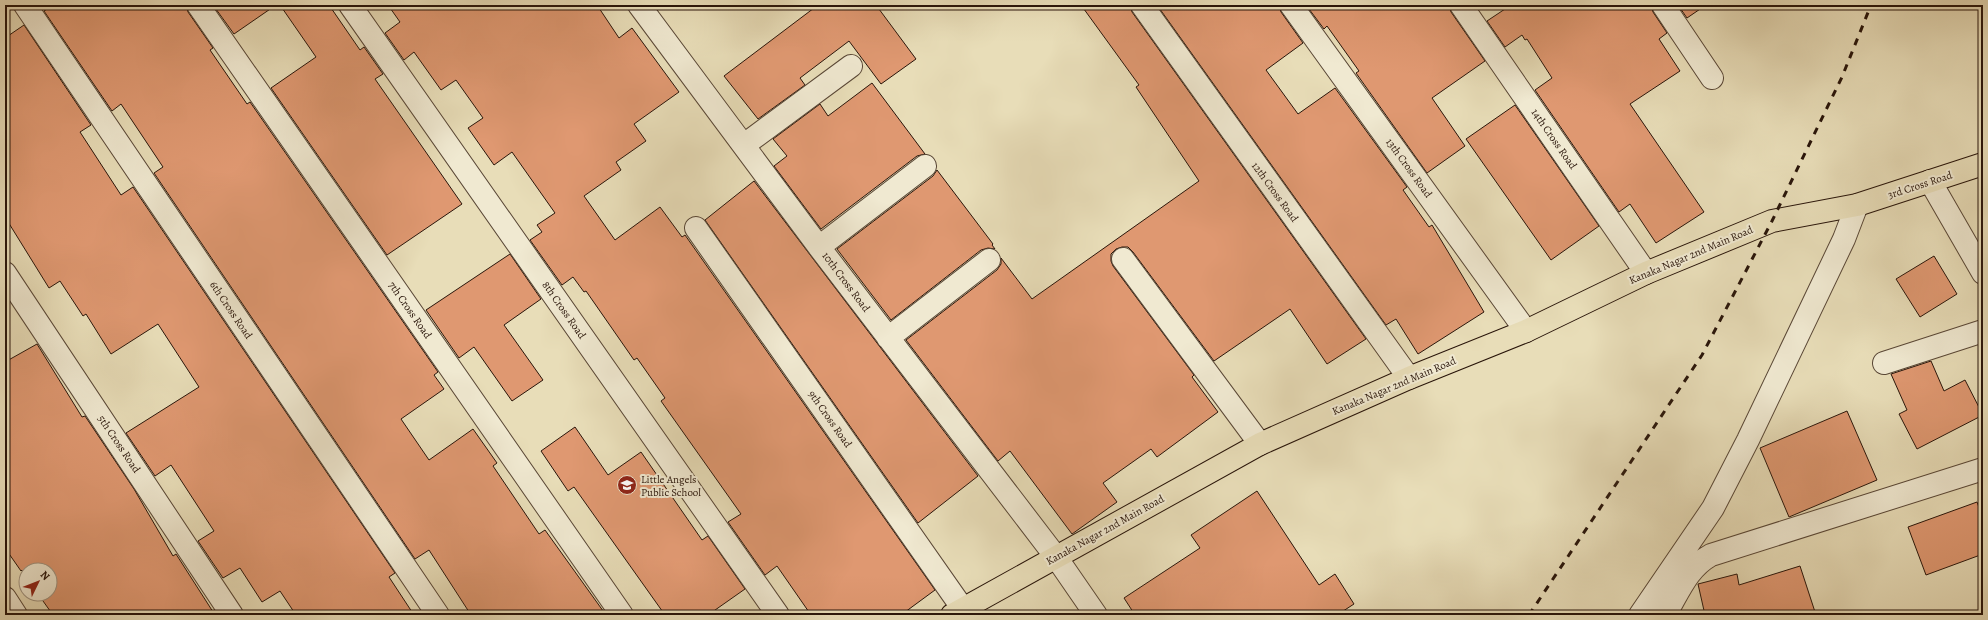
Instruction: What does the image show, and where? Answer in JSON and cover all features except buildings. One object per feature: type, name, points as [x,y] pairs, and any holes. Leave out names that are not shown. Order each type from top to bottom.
[{"type":"main road","name":"3rd Cross Road","points":[[1857,205],[1983,164]]},
{"type":"main road","name":"Kanaka Nagar 2nd Main Road","points":[[957,612],[1260,444],[1409,378],[1526,331],[1646,273],[1772,221],[1857,205]]},
{"type":"street","name":"6th Cross Road","points":[[25,5],[438,615]]},
{"type":"street","name":"7th Cross Road","points":[[198,5],[622,615]]},
{"type":"street","name":"8th Cross Road","points":[[350,5],[778,615]]},
{"type":"street","name":"10th Cross Road","points":[[639,5],[819,247],[1056,557],[1096,615]]},
{"type":"street","name":"12th Cross Road","points":[[1142,5],[1409,378]]},
{"type":"street","name":"13th Cross Road","points":[[1291,5],[1526,331]]},
{"type":"street","name":"14th Cross Road","points":[[1461,5],[1646,273]]},
{"type":"street","points":[[1663,5],[1712,78]]},
{"type":"street","points":[[744,145],[851,66]]},
{"type":"street","points":[[819,247],[925,166]]},
{"type":"street","points":[[1930,181],[1983,273]]},
{"type":"street","points":[[1640,615],[1713,508],[1748,440],[1844,239],[1857,205]]},
{"type":"street","name":"9th Cross Road","points":[[696,228],[957,612]]},
{"type":"street","points":[[1123,259],[1260,444]]},
{"type":"street","points":[[888,338],[989,260]]},
{"type":"street","name":"5th Cross Road","points":[[5,273],[232,615]]},
{"type":"street","points":[[1884,363],[1983,331]]},
{"type":"street","points":[[1664,615],[1691,570],[1700,561],[1711,555],[1983,469]]},
{"type":"street","points":[[5,598],[16,615]]},
{"type":"railway","points":[[1529,615],[1702,355],[1772,221],[1842,77],[1871,5]]},
{"type":"place","name":"Little Angels Public School","points":[[627,485]]}]
